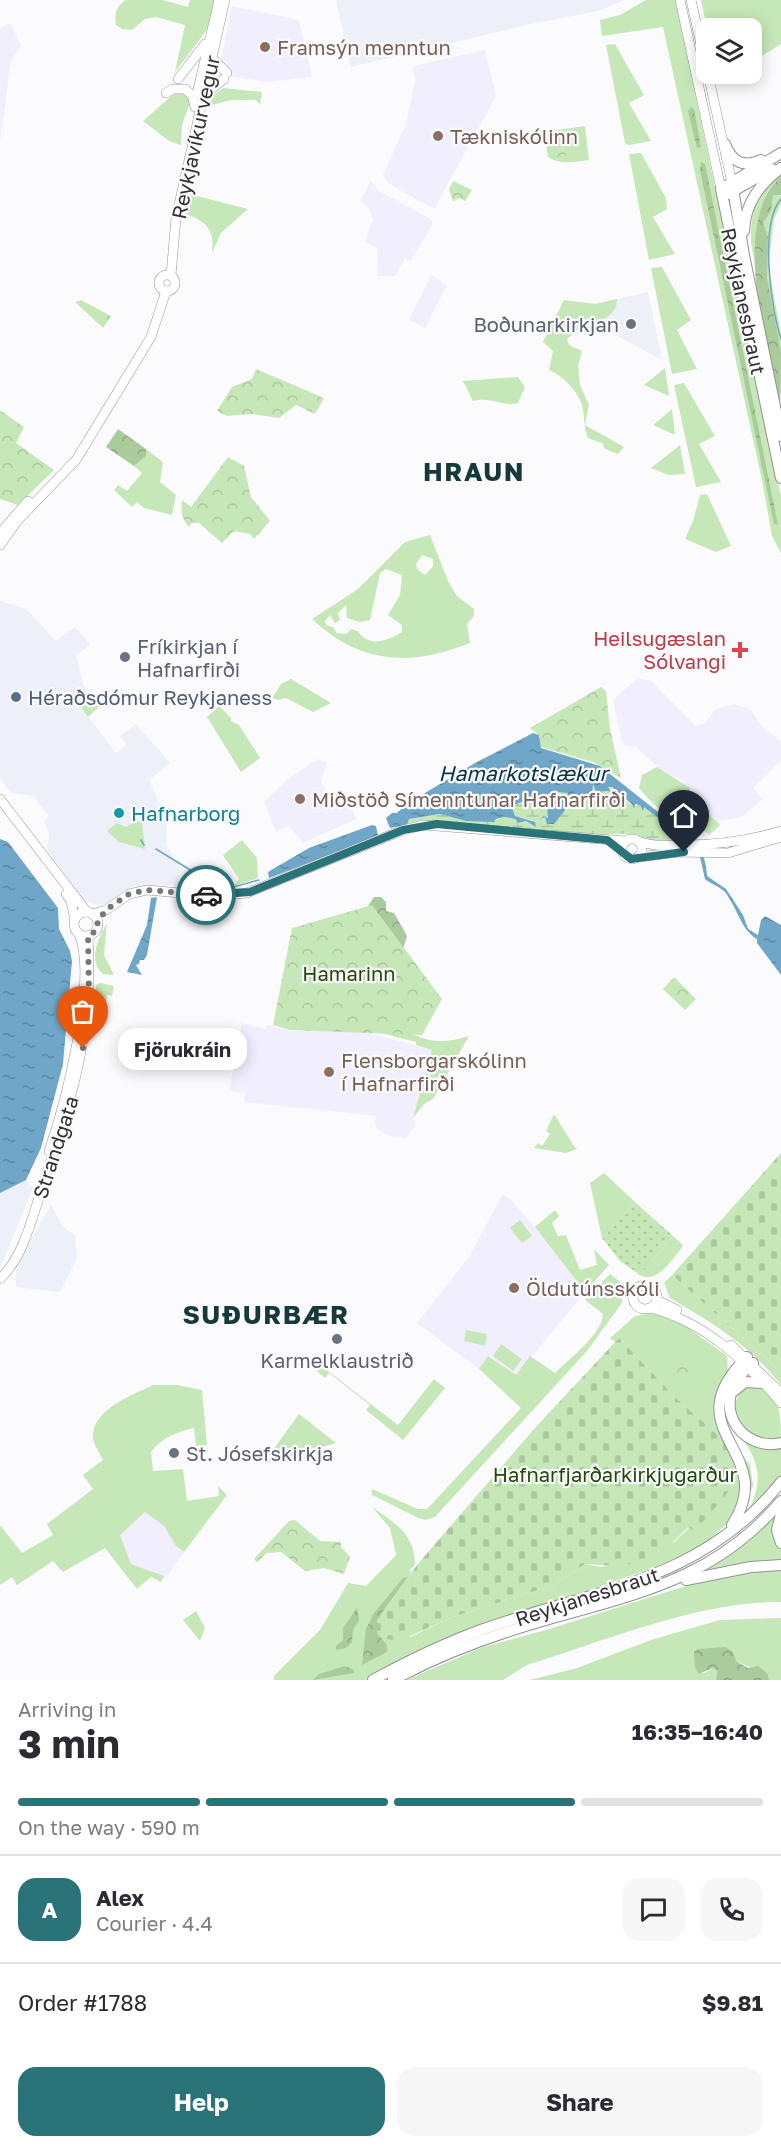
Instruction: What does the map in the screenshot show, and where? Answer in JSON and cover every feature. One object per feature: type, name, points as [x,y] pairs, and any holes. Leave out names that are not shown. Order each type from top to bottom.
[{"type":"highway","points":[[725,144],[731,157],[744,165],[781,152]]},
{"type":"highway","points":[[733,187],[781,152]]},
{"type":"highway","points":[[721,192],[781,163]]},
{"type":"highway","points":[[744,255],[744,224],[749,204],[759,187],[781,168]]},
{"type":"highway","name":"Reykjanesbraut","points":[[733,187],[744,255],[781,436]]},
{"type":"highway","name":"Reykjanesbraut","points":[[721,192],[781,478]]},
{"type":"highway","points":[[747,1362],[731,1394],[732,1415],[740,1431],[758,1443],[781,1443]]},
{"type":"highway","points":[[690,1559],[737,1520],[753,1495],[755,1478],[751,1462],[727,1423],[722,1406],[726,1385],[747,1362]]},
{"type":"highway","points":[[731,1394],[745,1382],[763,1383]]},
{"type":"highway","name":"Reykjanesbraut","points":[[373,1680],[428,1652],[481,1630],[658,1574],[690,1559],[718,1543],[745,1521],[781,1482]]},
{"type":"highway","name":"Reykjanesbraut","points":[[393,1680],[481,1640],[660,1587],[698,1570],[731,1548],[781,1501]]},
{"type":"highway","points":[[781,1514],[777,1530],[781,1543]]},
{"type":"highway","points":[[660,1587],[728,1571],[781,1565]]},
{"type":"main road","name":"Reykjavíkurvegur","points":[[167,275],[172,219],[219,0]]},
{"type":"main road","name":"Reykjavíkurvegur","points":[[167,275],[176,218],[225,0]]},
{"type":"main road","points":[[680,0],[721,192]]},
{"type":"main road","points":[[691,0],[696,22]]},
{"type":"main road","points":[[178,79],[198,55],[212,31]]},
{"type":"main road","points":[[203,96],[225,76],[212,58]]},
{"type":"main road","points":[[710,84],[733,187]]},
{"type":"main road","points":[[166,93],[173,89],[188,90],[195,107]]},
{"type":"main road","points":[[0,533],[15,514],[72,457],[95,422],[147,336],[164,290],[175,286],[167,275],[159,281],[164,290],[151,337],[76,460],[18,520],[0,545]]},
{"type":"main road","points":[[0,799],[92,916],[96,931],[84,935],[75,929],[70,901],[0,808]]},
{"type":"main road","points":[[75,920],[80,914],[92,916],[106,910],[123,897],[147,890],[214,896],[247,893],[403,830],[424,825],[457,825],[607,840],[624,845],[635,839],[656,846],[682,848],[749,848],[781,837]]},
{"type":"main road","points":[[714,849],[781,831]]},
{"type":"main road","points":[[639,856],[642,851],[641,842]]},
{"type":"main road","points":[[624,845],[627,858],[682,848]]},
{"type":"main road","name":"Strandgata","points":[[0,1272],[13,1251],[25,1222],[63,1106],[79,1028],[84,935]]},
{"type":"main road","name":"Strandgata","points":[[0,1279],[12,1263],[31,1225],[63,1130],[86,1029],[90,976],[84,935]]},
{"type":"main road","points":[[84,962],[90,976]]},
{"type":"main road","points":[[650,1308],[657,1300],[656,1292],[650,1286],[637,1288],[633,1297],[635,1303],[643,1309],[650,1308],[679,1316],[699,1326],[747,1362],[781,1403]]},
{"type":"main road","points":[[657,1300],[708,1328],[781,1393]]},
{"type":"shaded area","points":[[336,0],[625,0],[598,11],[531,24],[351,67]]},
{"type":"shaded area","name":"Framsýn menntun","points":[[232,6],[299,20],[312,77],[268,82],[218,75]]},
{"type":"shaded area","points":[[10,23],[21,45],[11,61],[0,142],[0,28]]},
{"type":"shaded area","name":"Tækniskólinn","points":[[485,50],[496,96],[434,209],[388,183],[383,175],[406,124],[415,81],[413,66]]},
{"type":"shaded area","points":[[371,181],[379,191],[431,219],[433,224],[411,261],[405,258],[395,276],[378,276],[377,248],[365,242],[373,219],[368,207],[360,201]]},
{"type":"shaded area","points":[[431,275],[447,285],[425,328],[409,320]]},
{"type":"shaded area","points":[[648,292],[662,360],[595,324],[608,316],[617,304],[617,299]]},
{"type":"shaded area","points":[[0,601],[26,609],[56,641],[75,627],[90,645],[76,655],[84,687],[90,695],[79,705],[116,753],[127,745],[120,736],[136,724],[170,763],[149,780],[167,821],[166,844],[174,859],[180,863],[178,885],[135,886],[107,903],[98,905],[83,900],[47,849],[49,833],[44,821],[49,816],[33,796],[11,793],[0,779]]},
{"type":"shaded area","points":[[638,678],[651,681],[696,726],[705,723],[716,709],[734,704],[751,710],[763,728],[781,741],[781,760],[753,788],[763,799],[741,817],[718,821],[721,824],[706,841],[679,814],[689,797],[681,780],[661,770],[636,747],[625,746],[622,742],[613,700]]},
{"type":"shaded area","name":"Miðstöð Símenntunar Hafnarfirði","points":[[317,759],[327,763],[321,783],[338,806],[350,803],[356,819],[303,843],[289,826],[276,832],[264,802],[287,780]]},
{"type":"shaded area","name":"Flensborgarskólinn í Hafnarfirði","points":[[242,1023],[266,1029],[267,1025],[292,1031],[362,1031],[433,1050],[413,1117],[416,1125],[406,1138],[390,1136],[378,1130],[375,1124],[376,1116],[244,1102],[245,1093],[229,1091]]},
{"type":"shaded area","points":[[26,1180],[33,1188],[0,1268],[0,1193]]},
{"type":"shaded area","name":"Öldutúnsskóli","points":[[502,1195],[507,1196],[535,1227],[585,1292],[516,1376],[489,1356],[479,1369],[417,1323],[469,1257]]},
{"type":"shaded area","points":[[51,1205],[63,1227],[75,1235],[77,1258],[60,1292],[16,1287],[16,1270],[22,1255]]},
{"type":"shaded area","points":[[145,1512],[164,1526],[176,1546],[184,1552],[165,1579],[131,1564],[119,1535]]},
{"type":"green space","points":[[125,0],[163,0],[188,7],[190,0],[216,0],[206,31],[175,72],[185,25],[156,17],[145,19],[132,30],[122,29],[116,25],[116,14]]},
{"type":"green space","points":[[646,0],[677,0],[679,7],[697,103],[781,496],[781,553],[772,536],[763,485],[663,27],[602,36],[600,20],[620,15]]},
{"type":"green space","points":[[701,0],[781,0],[781,44],[762,56],[762,18],[705,18]]},
{"type":"green space","points":[[615,44],[644,95],[629,103],[651,141],[629,145],[625,143],[606,45]]},
{"type":"green space","points":[[223,88],[262,92],[260,105],[256,100],[231,100],[208,106],[215,94]]},
{"type":"green space","points":[[177,91],[184,91],[191,100],[182,125],[181,145],[169,141],[143,121]]},
{"type":"green space","points":[[691,107],[694,109],[701,147],[697,148],[688,111]]},
{"type":"green space","points":[[585,126],[589,160],[563,162],[548,157],[544,132]]},
{"type":"green space","points":[[564,137],[567,142],[566,159],[556,156],[552,142],[555,138]]},
{"type":"green space","points":[[641,153],[666,198],[667,209],[653,217],[675,254],[649,260],[629,154]]},
{"type":"green space","points":[[701,162],[705,164],[778,525],[774,524],[700,170]]},
{"type":"green space","points":[[781,171],[781,204],[774,219],[769,260],[781,333],[781,397],[751,243],[751,231],[754,211],[761,195]]},
{"type":"green space","points":[[781,177],[781,195],[773,195],[771,211],[763,223],[768,237],[767,278],[781,352],[780,410],[761,322],[756,288],[755,255],[757,224],[766,197]]},
{"type":"green space","points":[[453,181],[472,190],[465,201],[459,198],[453,201],[449,189]]},
{"type":"green space","points":[[189,194],[248,209],[221,233],[212,253],[212,238],[208,228],[199,220],[186,214]]},
{"type":"green space","points":[[662,267],[691,320],[677,330],[697,369],[672,374],[651,268]]},
{"type":"green space","points":[[617,299],[617,304],[610,314],[595,324],[589,321],[567,339],[569,345],[582,351],[578,366],[580,385],[589,405],[585,425],[624,447],[618,454],[605,449],[602,443],[588,438],[585,430],[580,399],[569,384],[549,370],[553,351],[543,342],[564,300],[595,304]]},
{"type":"green space","points":[[81,300],[111,316],[103,328],[75,302]]},
{"type":"green space","points":[[665,368],[669,396],[644,385]]},
{"type":"green space","points":[[256,369],[324,398],[315,414],[296,405],[279,418],[252,414],[227,416],[217,411],[232,387],[252,379]]},
{"type":"green space","points":[[518,377],[525,387],[518,403],[512,404],[486,400],[473,401],[463,381]]},
{"type":"green space","points":[[684,383],[715,436],[699,444],[721,482],[696,487],[674,385]]},
{"type":"green space","points":[[672,409],[675,435],[653,425]]},
{"type":"green space","points":[[0,410],[24,427],[16,443],[54,470],[18,505],[0,499]]},
{"type":"green space","points":[[118,429],[146,449],[146,456],[134,466],[106,447]]},
{"type":"green space","points":[[680,445],[685,474],[669,475],[651,468]]},
{"type":"green space","points":[[146,449],[163,462],[160,482],[176,495],[172,515],[144,508],[137,502],[132,507],[114,490],[118,485],[127,491],[142,473],[134,466],[146,456]]},
{"type":"green space","points":[[228,457],[244,466],[251,497],[270,521],[254,539],[250,534],[234,531],[222,543],[199,523],[192,523],[189,527],[186,524],[183,518],[182,500],[191,507]]},
{"type":"green space","points":[[707,494],[731,546],[716,552],[685,539],[700,495]]},
{"type":"green space","points":[[430,535],[448,581],[457,596],[474,609],[474,616],[467,624],[470,643],[427,656],[386,657],[367,653],[348,645],[312,619],[358,589],[405,542]],"holes":[[[422,555],[433,559],[433,566],[425,575],[417,569],[416,564]],[[386,569],[402,575],[400,595],[388,615],[402,625],[402,632],[385,640],[373,641],[367,640],[358,631],[351,629],[346,634],[337,633],[333,627],[326,625],[325,621],[330,615],[335,623],[340,620],[338,613],[346,605],[347,618],[360,622],[370,620],[380,573]]]},
{"type":"green space","points":[[291,679],[331,703],[313,712],[286,698],[278,700],[272,698],[281,684]]},
{"type":"green space","points":[[601,687],[606,691],[610,729],[621,778],[593,762],[541,747],[540,736],[530,728]]},
{"type":"green space","points":[[90,695],[100,706],[88,717],[79,704]]},
{"type":"green space","points":[[219,706],[231,718],[231,721],[239,725],[260,758],[241,772],[207,717]]},
{"type":"green space","points":[[657,767],[690,788],[689,797],[675,815],[660,809],[639,788],[642,775]]},
{"type":"green space","points":[[593,784],[596,792],[609,791],[608,786],[634,806],[640,805],[642,809],[644,807],[679,833],[682,840],[646,840],[637,834],[586,834],[438,821],[407,825],[406,822],[409,819],[441,814],[466,821],[494,821],[503,817],[514,819],[518,823],[526,821],[536,827],[534,821],[515,816],[512,807],[514,804],[532,802],[547,807],[548,817],[545,817],[548,824],[549,822],[553,824],[567,809],[563,806],[567,806],[566,801],[561,800],[557,792],[567,793],[574,799],[592,794]]},
{"type":"green space","points":[[698,804],[720,825],[709,835],[688,815]]},
{"type":"green space","points":[[142,821],[145,849],[119,842],[107,831],[117,823],[126,827]]},
{"type":"green space","points":[[242,840],[257,858],[258,878],[234,886],[239,879],[223,855]]},
{"type":"green space","points":[[374,897],[381,897],[386,902],[386,911],[394,913],[407,936],[403,949],[364,912]]},
{"type":"green space","name":"Hamarinn","points":[[372,905],[442,999],[422,1035],[290,1030],[273,1025],[292,928]]},
{"type":"green space","points":[[107,923],[104,955],[114,975],[103,974],[98,968],[95,955]]},
{"type":"green space","points":[[674,977],[696,999],[685,1010],[663,989]]},
{"type":"green space","points":[[100,983],[114,986],[112,996],[107,995],[104,1021],[97,1026],[94,1010],[96,985]]},
{"type":"green space","points":[[373,1031],[406,1032],[435,1041],[448,1041],[469,1036],[433,1099],[424,1104],[413,1118],[432,1050],[416,1045],[416,1042]]},
{"type":"green space","points":[[554,1114],[577,1149],[566,1153],[534,1148],[538,1143],[542,1146],[550,1134],[546,1131]]},
{"type":"green space","points":[[781,1153],[781,1372],[672,1275]]},
{"type":"green space","points":[[604,1173],[635,1202],[602,1238],[590,1183]]},
{"type":"green space","points":[[635,1202],[673,1236],[640,1275],[620,1261],[602,1238]]},
{"type":"green space","points":[[555,1210],[559,1216],[552,1223],[558,1236],[566,1235],[580,1270],[597,1265],[594,1249],[609,1265],[585,1292],[535,1227]]},
{"type":"green space","points":[[520,1220],[532,1236],[522,1243],[510,1228]]},
{"type":"green space","points":[[673,1236],[683,1245],[673,1259],[658,1274],[646,1277],[640,1275]]},
{"type":"green space","points":[[610,1274],[624,1285],[622,1303],[587,1351],[435,1517],[426,1520],[418,1518],[372,1495],[372,1489],[418,1509],[427,1509],[521,1408],[479,1369],[488,1356],[516,1375],[530,1356],[555,1373],[584,1346],[597,1329],[603,1314],[585,1300]]},
{"type":"green space","points":[[672,1275],[781,1372],[781,1385],[744,1347],[670,1298],[664,1283]]},
{"type":"green space","points":[[651,1313],[676,1319],[727,1356],[728,1372],[721,1416],[738,1454],[676,1398],[619,1338],[615,1342],[610,1338],[635,1316]]},
{"type":"green space","points":[[466,1330],[487,1334],[485,1346],[464,1341]]},
{"type":"green space","name":"Hafnarfjarðarkirkjugarður","points":[[619,1338],[676,1398],[750,1464],[732,1483],[734,1485],[697,1529],[693,1530],[688,1527],[663,1552],[622,1566],[585,1564],[554,1585],[450,1618],[399,1641],[381,1638],[377,1633],[377,1620],[417,1565],[534,1429]]},
{"type":"green space","points":[[501,1344],[522,1359],[513,1371],[493,1356]]},
{"type":"green space","points":[[684,1351],[702,1368],[688,1384],[669,1367]]},
{"type":"green space","points":[[315,1361],[398,1425],[434,1379],[445,1388],[403,1440],[366,1410],[370,1405],[329,1373],[325,1378],[311,1366]]},
{"type":"green space","points":[[752,1383],[769,1393],[774,1399],[781,1421],[781,1440],[755,1440],[738,1418],[735,1404],[743,1390]]},
{"type":"green space","points":[[153,1385],[177,1385],[202,1390],[207,1445],[196,1446],[194,1428],[170,1436],[151,1452],[153,1471],[183,1469],[187,1501],[219,1496],[218,1486],[227,1495],[184,1552],[176,1546],[164,1526],[145,1512],[120,1535],[131,1564],[164,1576],[161,1582],[151,1577],[137,1589],[105,1548],[63,1572],[53,1561],[17,1585],[12,1577],[0,1585],[0,1525],[22,1553],[53,1535],[47,1524],[93,1489],[83,1475],[103,1460],[93,1437],[95,1425],[100,1417],[116,1404]]},
{"type":"green space","points":[[299,1414],[336,1443],[268,1463],[270,1454]]},
{"type":"green space","points":[[739,1435],[759,1449],[781,1449],[781,1478],[750,1507],[757,1487],[757,1469],[751,1452]]},
{"type":"green space","points":[[750,1464],[753,1486],[739,1513],[707,1542],[673,1561],[472,1631],[416,1654],[366,1680],[274,1680],[274,1676],[320,1630],[348,1583],[366,1586],[396,1555],[390,1528],[372,1507],[402,1530],[412,1545],[415,1565],[383,1611],[410,1637],[450,1618],[554,1585],[585,1564],[601,1567],[673,1543],[734,1485],[731,1483]]},
{"type":"green space","points":[[781,1506],[781,1563],[704,1570]]},
{"type":"green space","points":[[295,1520],[320,1541],[341,1542],[341,1547],[350,1557],[344,1574],[324,1568],[305,1571],[281,1552],[267,1553],[257,1562],[254,1559],[289,1521]]},
{"type":"green space","points":[[781,1569],[781,1602],[750,1603],[718,1608],[653,1624],[527,1665],[503,1680],[406,1680],[483,1647],[546,1630],[692,1584],[732,1574]]},
{"type":"green space","points":[[408,1577],[377,1620],[377,1633],[387,1645],[387,1652],[362,1665],[366,1629],[374,1613],[403,1578]]},
{"type":"green space","points":[[357,1608],[359,1620],[353,1630],[352,1642],[346,1648],[336,1650],[336,1646],[343,1640],[343,1628]]},
{"type":"green space","points":[[196,1611],[205,1628],[200,1641],[183,1620]]},
{"type":"green space","points":[[781,1618],[781,1680],[769,1680],[768,1674],[737,1662],[733,1652],[695,1668],[699,1673],[705,1673],[713,1668],[717,1671],[716,1680],[530,1680],[577,1668],[651,1640],[720,1620]]},
{"type":"green space","points":[[726,1647],[733,1652],[737,1662],[748,1668],[758,1666],[768,1674],[769,1680],[716,1680],[717,1671],[713,1668],[699,1674],[695,1668],[694,1652],[697,1649]]},
{"type":"green space","points":[[345,1666],[354,1670],[354,1673],[313,1680],[319,1674]]},
{"type":"water","name":"Hamarkotslækur","points":[[533,733],[539,735],[541,748],[600,766],[692,841],[702,853],[707,876],[726,889],[743,915],[748,929],[758,935],[761,920],[765,916],[781,925],[781,975],[757,943],[757,939],[747,930],[725,892],[705,879],[700,857],[689,841],[644,807],[643,811],[640,805],[635,804],[634,809],[633,805],[612,787],[608,787],[624,812],[608,800],[600,800],[590,806],[600,798],[612,798],[609,791],[596,792],[593,784],[592,795],[576,797],[574,801],[567,793],[557,792],[568,806],[563,806],[567,808],[554,824],[547,824],[545,817],[540,819],[544,816],[548,818],[547,807],[524,802],[512,807],[515,816],[535,822],[536,827],[526,821],[518,823],[515,819],[504,817],[494,822],[466,821],[440,814],[409,819],[407,825],[390,828],[386,818],[392,813],[397,813],[405,805],[475,763]]},
{"type":"water","points":[[372,825],[376,826],[378,836],[269,878],[268,872],[309,848]]},
{"type":"water","points":[[0,839],[8,842],[58,908],[59,929],[70,951],[72,961],[63,1064],[41,1148],[26,1180],[0,1193]]},
{"type":"water","points":[[157,897],[147,955],[136,965],[142,975],[127,972],[147,925],[151,898]]},
{"type":"waterway","points":[[781,199],[774,211],[769,246],[771,288],[781,339]]},
{"type":"waterway","points":[[141,840],[144,845]]},
{"type":"waterway","points":[[156,849],[223,890],[259,880]]},
{"type":"way so far","points":[[83,1048],[90,976],[88,936],[96,931],[98,921],[106,910],[129,894],[147,890],[206,895]]},
{"type":"place","name":"Framsýn menntun","points":[[265,47]]},
{"type":"place","name":"Tækniskólinn","points":[[438,136]]},
{"type":"place","name":"Boðunarkirkjan","points":[[631,324]]},
{"type":"place","name":"Heilsugæslan Sólvangi","points":[[740,650]]},
{"type":"place","name":"Fríkirkjan í Hafnarfirði","points":[[125,657]]},
{"type":"place","name":"Héraðsdómur Reykjaness","points":[[16,697]]},
{"type":"place","name":"Miðstöð Símenntunar Hafnarfirði","points":[[300,799]]},
{"type":"place","name":"Hafnarborg","points":[[119,813]]},
{"type":"place","name":"Fjörukráin","points":[[83,1048]]},
{"type":"place","name":"Flensborgarskólinn í Hafnarfirði","points":[[329,1072]]},
{"type":"place","name":"Öldutúnsskóli","points":[[514,1288]]},
{"type":"place","name":"Karmelklaustrið","points":[[337,1339]]},
{"type":"place","name":"St. Jósefskirkja","points":[[174,1453]]},
{"type":"district","name":"HRAUN","points":[[474,471]]},
{"type":"district","name":"SUÐURBÆR","points":[[266,1314]]},
{"type":"route","points":[[206,895],[234,895],[250,892],[403,830],[424,825],[457,825],[607,840],[631,859],[639,856],[684,852]]}]
